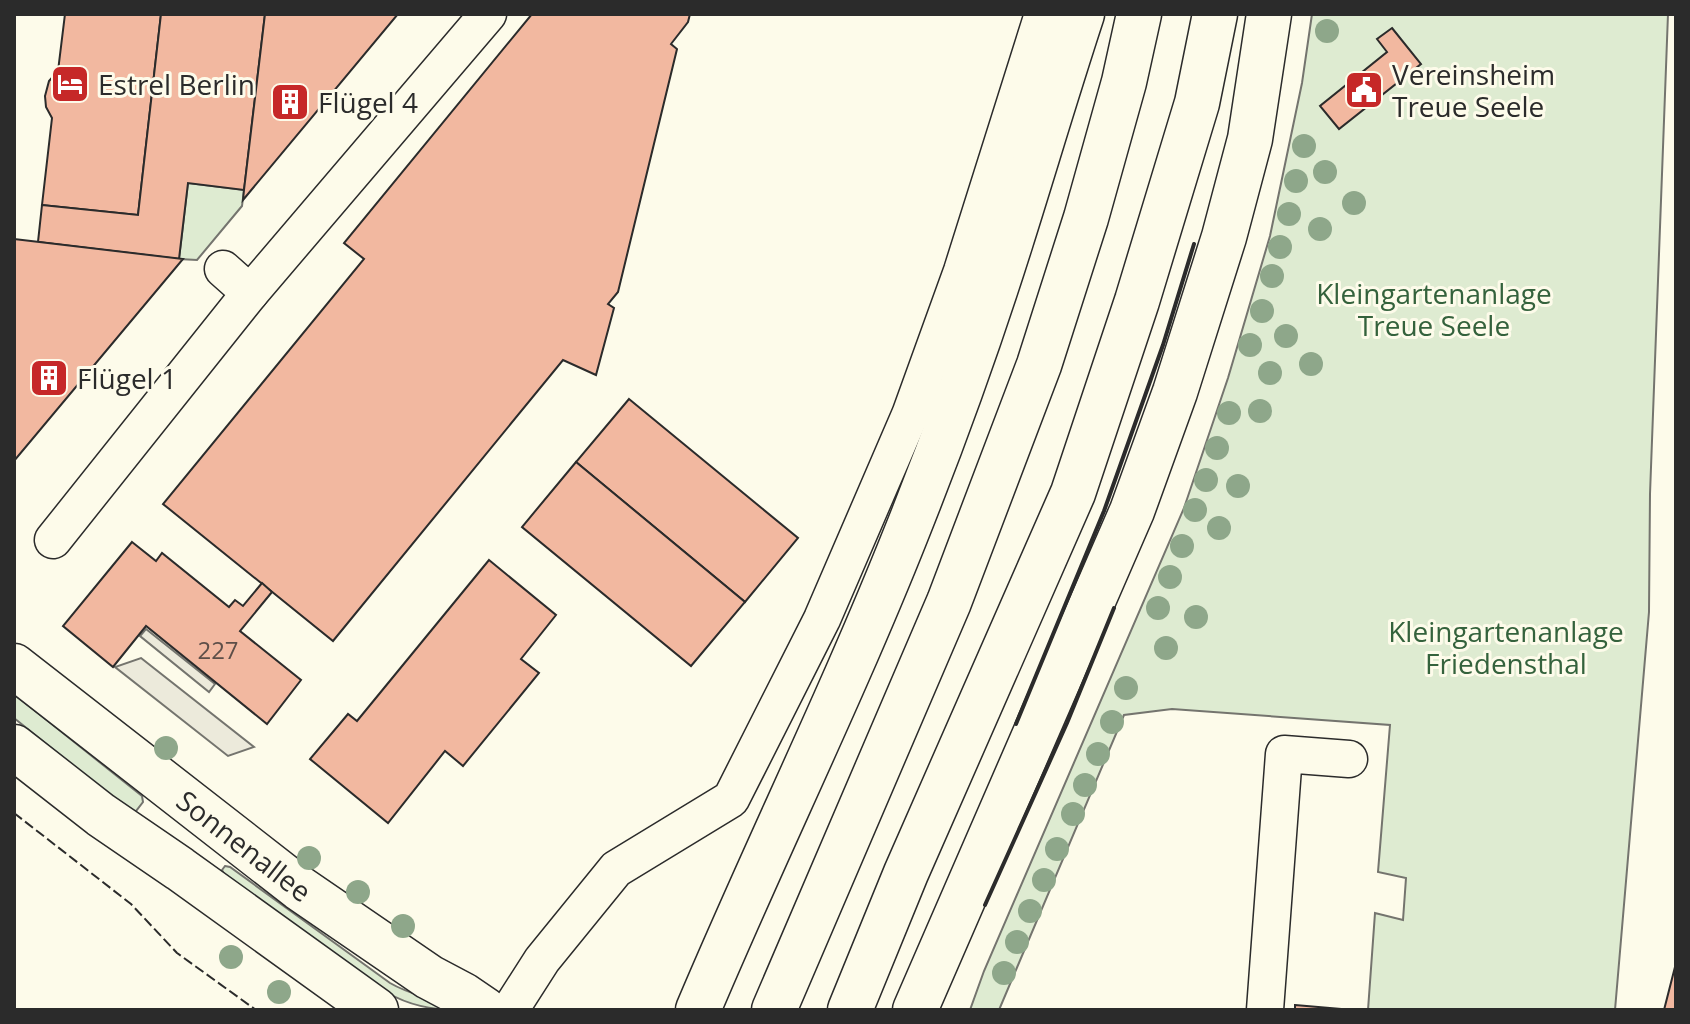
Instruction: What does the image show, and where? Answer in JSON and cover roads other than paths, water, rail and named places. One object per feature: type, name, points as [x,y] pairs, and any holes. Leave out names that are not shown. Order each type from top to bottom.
[{"type":"main road","points":[[698,1010],[906,535],[972,357],[1082,14]]},
{"type":"main road","points":[[774,1010],[949,602],[1039,365],[1086,218],[1124,82],[1139,14]]},
{"type":"main road","points":[[850,1010],[906,873],[1073,493],[1137,301],[1197,103],[1215,14]]},
{"type":"main road","points":[[915,1010],[1132,511],[1175,392],[1224,237],[1250,139],[1269,14]]},
{"type":"main road","name":"Sonnenallee","points":[[14,666],[299,888],[429,977],[485,1010]]},
{"type":"main road","name":"Sonnenallee","points":[[14,747],[101,815],[376,1010]]},
{"type":"lane","points":[[53,540],[250,293],[488,14]]},
{"type":"lane","points":[[510,1010],[542,960],[616,869],[731,799],[822,619],[910,415],[962,271],[1043,14]]},
{"type":"lane","points":[[223,269],[250,293]]},
{"type":"lane","points":[[1265,1010],[1284,754],[1349,759]]},
{"type":"place","name":"Estrel Berlin","points":[[70,84]]},
{"type":"place","name":"Vereinsheim Treue Seele","points":[[1364,90]]},
{"type":"place","name":"Flügel 4","points":[[290,102]]},
{"type":"place","name":"Flügel 1","points":[[49,378]]},
{"type":"park label","name":"Kleingartenanlage Treue Seele","points":[[1434,309]]},
{"type":"park label","name":"Kleingartenanlage Friedensthal","points":[[1506,647]]}]
